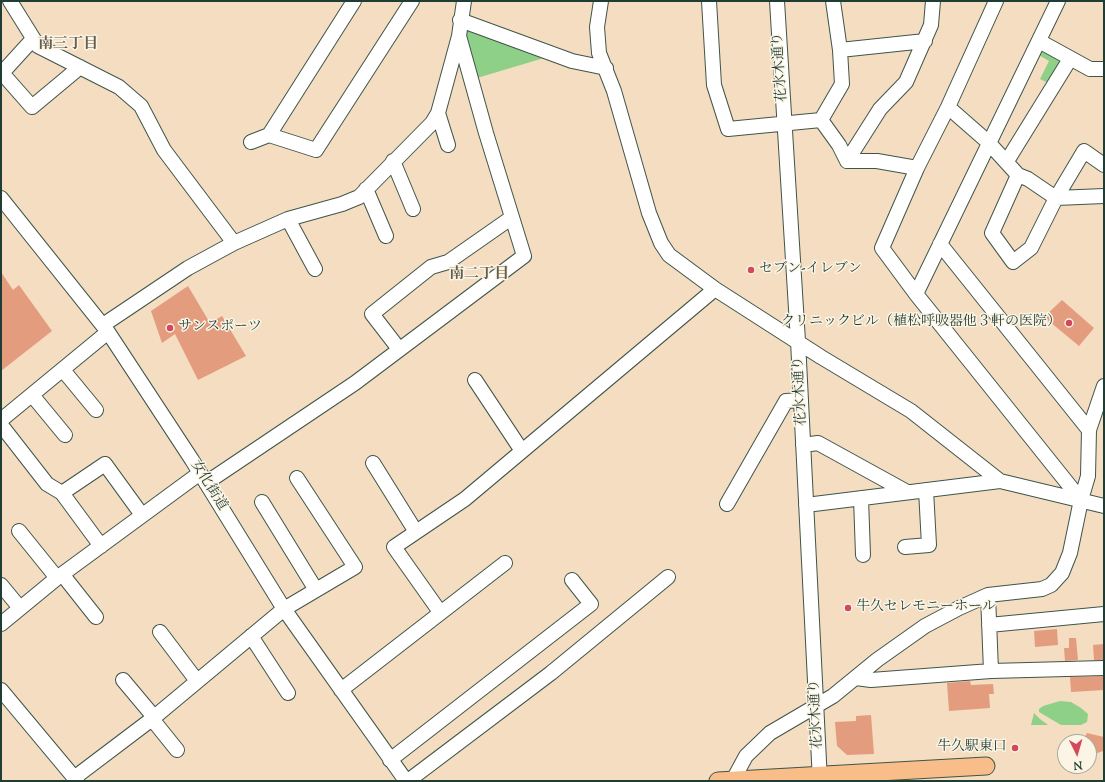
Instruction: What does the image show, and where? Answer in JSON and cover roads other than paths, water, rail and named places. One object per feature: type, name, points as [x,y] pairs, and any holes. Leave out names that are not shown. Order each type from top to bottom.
[{"type":"main road","points":[[725,781],[820,778],[986,766]]},
{"type":"street","points":[[10,1],[38,46],[119,87],[141,106],[164,150],[234,243]]},
{"type":"street","points":[[251,142],[269,135],[354,1]]},
{"type":"street","points":[[269,135],[316,150],[412,1]]},
{"type":"street","points":[[1,420],[63,370],[106,328],[188,268],[234,243],[288,219],[342,204],[359,197],[432,123],[438,113],[459,36],[460,20],[464,1]]},
{"type":"street","points":[[600,1],[597,27],[599,53],[606,68],[649,213],[661,243],[669,255],[715,289],[798,341],[822,358],[911,412],[1000,481]]},
{"type":"street","points":[[709,1],[714,85],[728,129],[821,120]]},
{"type":"street","name":"花水木通り","points":[[777,1],[798,341],[820,778]]},
{"type":"street","points":[[821,120],[842,84],[840,50],[833,1]]},
{"type":"street","points":[[847,161],[880,109],[906,82],[932,25],[933,1]]},
{"type":"street","points":[[995,1],[948,107],[917,168],[882,248],[916,294],[1081,500]]},
{"type":"street","points":[[916,294],[988,142],[1058,1]]},
{"type":"street","points":[[460,20],[572,61],[606,68]]},
{"type":"street","points":[[1,624],[60,576],[142,515],[316,410],[524,256],[511,218],[459,36]]},
{"type":"street","points":[[33,39],[2,72],[32,107],[80,67]]},
{"type":"street","points":[[840,50],[925,41]]},
{"type":"street","points":[[1039,41],[1090,69],[1104,69]]},
{"type":"street","points":[[1007,162],[1070,59]]},
{"type":"street","points":[[948,107],[988,142],[1018,175],[1028,179],[1056,198],[1104,196]]},
{"type":"street","points":[[438,113],[448,145]]},
{"type":"street","points":[[821,120],[847,161]]},
{"type":"street","points":[[1018,175],[992,232],[1013,262],[1031,248],[1056,198],[1084,151],[1104,165]]},
{"type":"street","points":[[393,161],[413,209]]},
{"type":"street","points":[[847,161],[876,161],[917,168]]},
{"type":"street","points":[[366,189],[386,236]]},
{"type":"street","name":"女化街道","points":[[1,198],[106,328],[203,478],[284,609],[390,760],[407,781]]},
{"type":"street","points":[[399,350],[372,314],[431,267],[448,262],[511,218]]},
{"type":"street","points":[[288,219],[315,269]]},
{"type":"street","points":[[940,244],[1089,430]]},
{"type":"street","points":[[440,612],[394,547],[465,499],[715,289]]},
{"type":"street","points":[[63,370],[96,410]]},
{"type":"street","points":[[476,380],[522,451]]},
{"type":"street","points":[[725,781],[746,756],[770,732],[833,696],[877,660],[925,626],[988,595],[1042,589],[1050,585],[1062,572],[1070,553],[1081,500],[1088,476],[1089,430],[1104,386]]},
{"type":"street","points":[[32,395],[65,435]]},
{"type":"street","points":[[727,504],[786,401],[801,400]]},
{"type":"street","points":[[1,425],[46,484],[62,494],[101,546]]},
{"type":"street","points":[[803,445],[818,443],[907,492]]},
{"type":"street","points":[[373,463],[416,532]]},
{"type":"street","points":[[62,494],[105,464],[142,515]]},
{"type":"street","points":[[1,690],[75,779],[153,718],[284,609],[355,567],[297,478]]},
{"type":"street","points":[[806,505],[1000,481],[1104,506]]},
{"type":"street","points":[[905,547],[929,545],[926,490]]},
{"type":"street","points":[[861,498],[863,555]]},
{"type":"street","points":[[262,502],[316,590]]},
{"type":"street","points":[[19,531],[96,617]]},
{"type":"street","points":[[341,690],[504,563]]},
{"type":"street","points":[[407,781],[551,673],[668,577]]},
{"type":"street","points":[[390,760],[591,604],[572,580]]},
{"type":"street","points":[[1,585],[20,608]]},
{"type":"street","points":[[988,595],[991,671]]},
{"type":"street","points":[[989,625],[1104,614]]},
{"type":"street","points":[[160,632],[197,681]]},
{"type":"street","points":[[251,636],[288,693]]},
{"type":"street","points":[[856,678],[871,680],[991,671],[1104,668]]},
{"type":"street","points":[[123,680],[177,750]]},
{"type":"place","name":"セブン-イレブン","points":[[751,270]]},
{"type":"place","name":"クリニックビル（植松呼吸器他３軒の医院）","points":[[1069,323]]},
{"type":"place","name":"サンスポーツ","points":[[170,328]]},
{"type":"place","name":"牛久セレモニーホール","points":[[848,608]]},
{"type":"place","name":"牛久駅東口","points":[[1015,748]]},
{"type":"district","name":"南三丁目","points":[[68,45]]},
{"type":"district","name":"南二丁目","points":[[479,275]]}]
